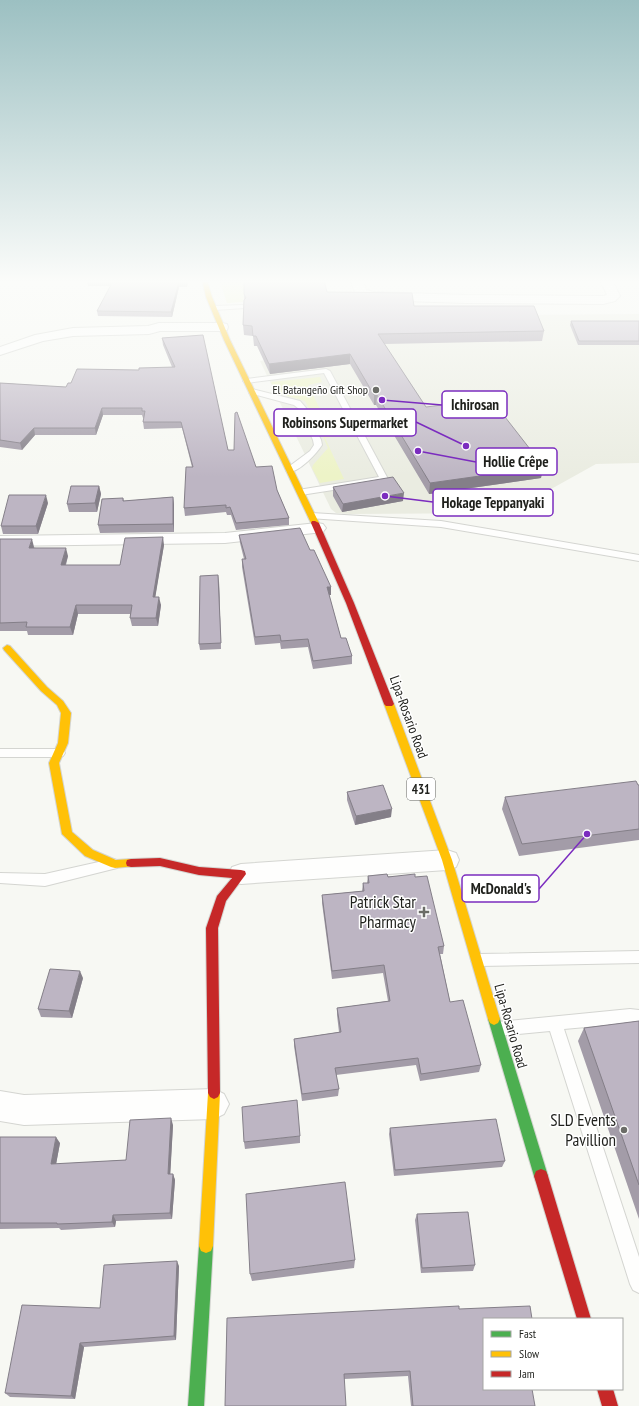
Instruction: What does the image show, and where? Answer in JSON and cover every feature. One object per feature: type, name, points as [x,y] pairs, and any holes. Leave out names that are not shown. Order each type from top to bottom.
[{"type":"main road","name":"Lipa-Rosario Road","points":[[230,346],[301,492],[379,676],[447,860],[584,1318]]},
{"type":"main road","points":[[7,648],[44,689],[60,702],[66,713],[64,743],[54,763],[67,834],[88,853],[115,864],[160,862],[199,871],[241,874]]},
{"type":"main road","points":[[196,1406],[214,1104],[212,928],[221,899],[241,874]]},
{"type":"main road","points":[[605,1390],[610,1406]]},
{"type":"street","points":[[0,352],[18,346]]},
{"type":"street","points":[[0,541],[225,538],[314,522]]},
{"type":"street","points":[[241,874],[447,860]]},
{"type":"street","points":[[0,1106],[24,1110],[214,1104]]},
{"type":"lane","points":[[247,381],[326,371],[357,417],[384,479],[301,492]]},
{"type":"lane","points":[[252,391],[297,403],[302,408],[317,440],[318,446],[313,453],[290,470]]},
{"type":"lane","points":[[314,522],[441,524],[639,558]]},
{"type":"lane","points":[[0,753],[58,753]]},
{"type":"lane","points":[[0,878],[44,880],[115,864]]},
{"type":"lane","points":[[478,960],[639,957]]},
{"type":"lane","points":[[497,1029],[630,1016],[639,1017]]},
{"type":"lane","points":[[555,1024],[639,1284]]},
{"type":"shaded area","points":[[313,346],[639,346],[639,463],[596,464],[508,513],[336,513],[331,509],[260,361],[301,356]]},
{"type":"green space","points":[[320,377],[322,382],[308,385],[321,411],[336,410],[340,414],[338,416],[314,418],[305,401],[277,393],[271,382]]},
{"type":"green space","points":[[341,422],[345,423],[350,434],[325,438],[344,479],[320,483],[312,468],[328,448],[318,425]]},
{"type":"building","points":[[165,346],[205,346],[228,450],[234,450],[235,413],[237,412],[256,467],[272,466],[277,490],[289,518],[236,523],[230,507],[226,508],[226,505],[184,508],[186,467],[193,467],[181,422],[143,422],[145,411],[142,411],[142,408],[102,408],[95,428],[34,428],[20,443],[0,440],[0,383],[66,387],[68,383],[71,383],[77,369],[139,370],[139,368],[175,367]]},
{"type":"building","points":[[260,346],[386,346],[426,407],[491,399],[544,467],[430,483],[377,395],[374,395],[350,354],[269,364]]},
{"type":"building","points":[[393,477],[404,493],[343,504],[333,487]]},
{"type":"building","points":[[71,486],[99,486],[95,503],[67,504]]},
{"type":"building","points":[[9,495],[46,495],[36,526],[1,526]]},
{"type":"building","points":[[173,497],[173,524],[98,525],[102,499],[123,498],[123,501]]},
{"type":"building","points":[[300,528],[310,550],[314,550],[331,587],[327,587],[341,638],[346,638],[352,656],[313,661],[308,639],[281,641],[280,635],[255,637],[242,559],[246,559],[239,535]]},
{"type":"building","points":[[163,537],[153,597],[159,597],[156,618],[130,618],[132,605],[76,605],[70,627],[26,627],[27,622],[0,623],[0,539],[32,539],[29,548],[66,548],[61,565],[120,565],[125,538]]},
{"type":"building","points":[[218,575],[221,643],[199,644],[200,576]]},
{"type":"building","points":[[636,781],[639,785],[639,829],[522,844],[505,797]]},
{"type":"building","points":[[383,785],[392,809],[356,816],[347,792]]},
{"type":"building","points":[[387,874],[388,877],[415,874],[415,877],[427,876],[444,946],[438,947],[450,1002],[463,1000],[481,1065],[421,1074],[418,1058],[335,1068],[339,1089],[302,1094],[294,1039],[341,1032],[337,1008],[390,1001],[384,965],[332,971],[322,895],[364,891],[363,883],[369,883],[368,876]]},
{"type":"building","points":[[50,969],[80,971],[69,1011],[38,1009]]},
{"type":"building","name":"SLD Events Pavillion","points":[[639,1021],[639,1185],[584,1028]]},
{"type":"building","points":[[297,1100],[300,1136],[244,1142],[242,1107]]},
{"type":"building","points":[[171,1118],[168,1174],[173,1174],[170,1213],[113,1215],[112,1222],[57,1224],[0,1223],[0,1137],[56,1137],[51,1164],[126,1160],[130,1120]]},
{"type":"building","points":[[496,1119],[505,1161],[395,1170],[390,1128]]},
{"type":"building","points":[[345,1182],[355,1260],[250,1274],[246,1194]]},
{"type":"building","points":[[468,1212],[475,1265],[422,1268],[417,1214]]},
{"type":"building","points":[[177,1261],[174,1336],[80,1343],[71,1396],[5,1393],[22,1305],[100,1308],[104,1265]]},
{"type":"building","points":[[459,1306],[459,1309],[530,1306],[532,1318],[483,1318],[483,1390],[532,1390],[535,1406],[413,1406],[410,1371],[344,1374],[346,1406],[225,1406],[227,1318]]},
{"type":"traffic: fast","points":[[494,1019],[541,1176]]},
{"type":"traffic: fast","points":[[196,1406],[206,1246]]},
{"type":"traffic: slow","points":[[230,346],[315,523]]},
{"type":"traffic: slow","points":[[7,648],[44,689],[60,703],[66,713],[63,743],[54,763],[67,834],[89,853],[115,864],[131,863]]},
{"type":"traffic: slow","points":[[389,704],[447,860],[494,1019]]},
{"type":"traffic: slow","points":[[206,1246],[214,1093]]},
{"type":"traffic: jam","points":[[315,523],[350,603],[389,704]]},
{"type":"traffic: jam","points":[[131,863],[160,862],[199,871],[241,874],[221,899],[212,928],[214,1093]]},
{"type":"traffic: jam","points":[[541,1176],[584,1318]]},
{"type":"traffic: jam","points":[[605,1390],[610,1406]]},
{"type":"place","name":"El Batangeño Gift Shop","points":[[376,390]]},
{"type":"place","name":"Ichirosan","points":[[382,400]]},
{"type":"place","name":"Robinsons Supermarket","points":[[466,446]]},
{"type":"place","name":"Hollie Crêpe","points":[[418,451]]},
{"type":"place","name":"Hokage Teppanyaki","points":[[385,496]]},
{"type":"place","name":"McDonald's","points":[[587,834]]},
{"type":"place","name":"Patrick Star Pharmacy","points":[[424,912]]},
{"type":"place","name":"SLD Events Pavillion","points":[[624,1130]]}]
